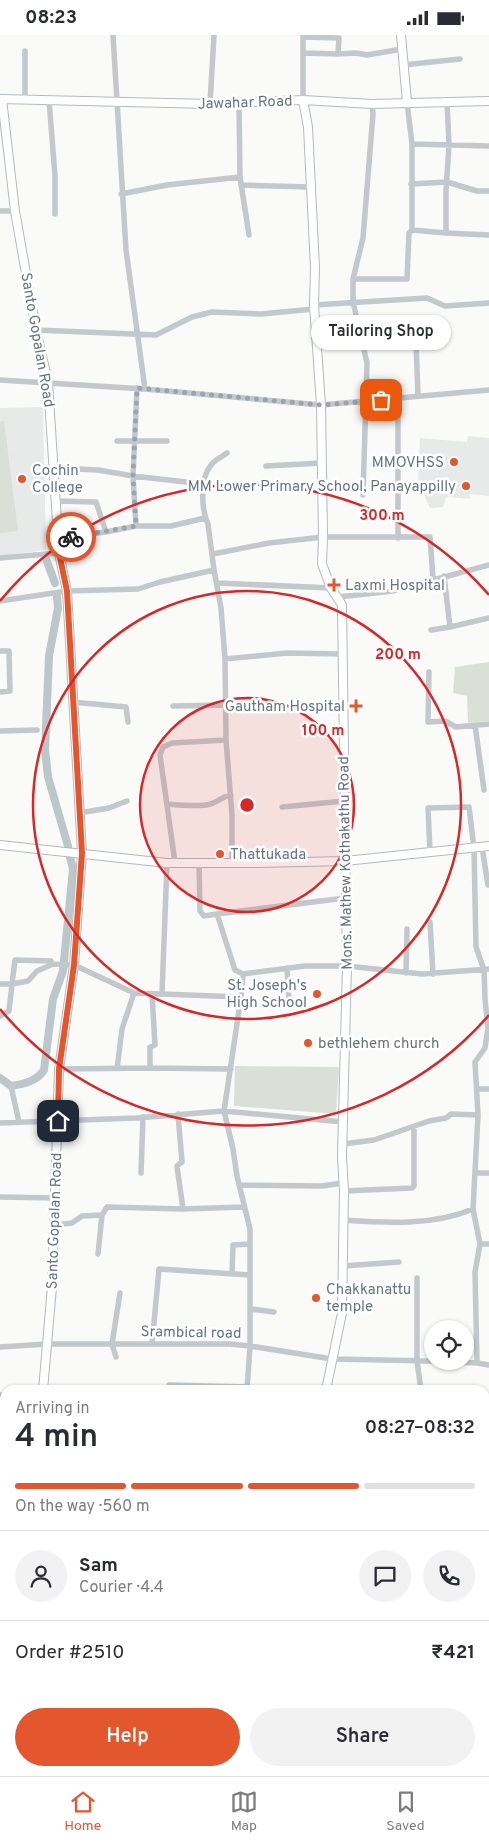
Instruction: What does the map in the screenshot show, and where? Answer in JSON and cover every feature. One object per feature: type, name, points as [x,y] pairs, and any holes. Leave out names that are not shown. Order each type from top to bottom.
[{"type":"main road","points":[[401,35],[407,102]]},
{"type":"main road","name":"Jawahar Road","points":[[1,99],[210,104],[303,100],[372,104],[489,101]]},
{"type":"main road","name":"Santo Gopalan Road","points":[[1,99],[15,211],[36,330],[48,382],[59,553],[67,591],[82,853],[59,1069],[55,1225],[44,1385]]},
{"type":"main road","name":"Mons. Mathew Kothakathu Road","points":[[303,100],[308,127],[315,268],[314,307],[321,405],[322,565],[331,588],[342,605],[347,966],[343,1122],[343,1265],[342,1313],[327,1385]]},
{"type":"main road","points":[[0,845],[166,863],[345,861],[482,847]]},
{"type":"street","points":[[113,35],[121,194],[126,250],[145,389]]},
{"type":"street","points":[[210,104],[214,35]]},
{"type":"street","points":[[303,100],[303,36],[339,38],[338,54]]},
{"type":"street","points":[[303,53],[356,53],[367,55],[402,49]]},
{"type":"street","points":[[25,51],[25,100]]},
{"type":"street","points":[[403,65],[460,59]]},
{"type":"street","points":[[49,100],[54,159],[55,214]]},
{"type":"street","points":[[446,233],[449,145],[447,101]]},
{"type":"street","points":[[353,279],[407,279],[409,233],[412,230],[412,144],[407,102]]},
{"type":"street","points":[[239,104],[240,185],[249,235]]},
{"type":"street","points":[[363,495],[367,363],[353,302],[353,279],[363,238],[373,115],[372,104]]},
{"type":"street","points":[[412,144],[489,146]]},
{"type":"street","points":[[121,194],[168,185],[240,177]]},
{"type":"street","points":[[411,184],[447,182],[477,191],[489,191]]},
{"type":"street","points":[[240,185],[310,187]]},
{"type":"street","points":[[0,211],[15,211]]},
{"type":"street","points":[[412,230],[489,235]]},
{"type":"street","points":[[36,330],[156,335],[192,317],[212,312],[261,314],[353,302],[427,299],[445,306],[489,303]]},
{"type":"street","points":[[416,342],[418,396]]},
{"type":"street","points":[[0,380],[137,388],[321,405],[489,390]]},
{"type":"street","points":[[136,526],[133,476],[137,388]]},
{"type":"street","points":[[398,398],[398,538]]},
{"type":"street","points":[[117,441],[167,441]]},
{"type":"street","points":[[227,453],[210,466],[202,488],[205,518],[208,524],[216,583],[222,608],[226,740],[231,795],[232,863]]},
{"type":"street","points":[[266,466],[322,463]]},
{"type":"street","points":[[55,469],[98,470],[204,484]]},
{"type":"street","points":[[56,501],[96,502],[106,532]]},
{"type":"street","points":[[58,537],[106,532],[136,526],[171,525],[205,518]]},
{"type":"street","points":[[213,554],[269,543],[323,537],[430,537],[433,579]]},
{"type":"street","points":[[0,558],[59,553]]},
{"type":"street","points":[[338,597],[393,591],[489,565]]},
{"type":"street","points":[[0,601],[67,591],[138,589],[214,570]]},
{"type":"street","points":[[444,576],[450,627]]},
{"type":"street","points":[[216,583],[331,588]]},
{"type":"street","points":[[431,630],[489,618]]},
{"type":"street","points":[[0,651],[9,651],[10,691],[0,691]]},
{"type":"street","points":[[224,659],[287,653],[342,654]]},
{"type":"street","points":[[429,672],[428,722],[445,721],[456,727],[489,724]]},
{"type":"street","points":[[72,703],[126,707],[128,722]]},
{"type":"street","points":[[173,706],[226,705]]},
{"type":"street","points":[[475,725],[484,790]]},
{"type":"street","points":[[0,731],[37,730]]},
{"type":"street","points":[[175,863],[160,755],[163,747],[172,743],[226,740]]},
{"type":"street","points":[[168,804],[212,804],[221,797],[231,795]]},
{"type":"street","points":[[79,813],[109,808],[127,801]]},
{"type":"street","points":[[282,807],[344,801]]},
{"type":"street","points":[[430,852],[428,808],[469,807],[482,847],[489,885]]},
{"type":"street","points":[[477,1363],[475,1272],[480,1244],[473,1209],[478,1115],[475,1062],[485,1048],[488,1028],[485,999],[487,970],[476,947],[482,847]]},
{"type":"street","points":[[200,862],[200,911],[204,915],[346,898]]},
{"type":"street","points":[[162,994],[166,863]]},
{"type":"street","points":[[217,914],[235,969],[243,974],[305,966],[347,966],[406,973],[433,974],[487,970]]},
{"type":"street","points":[[430,922],[433,974]]},
{"type":"street","points":[[406,973],[407,929]]},
{"type":"street","points":[[0,1016],[9,1011],[15,960],[51,961]]},
{"type":"street","points":[[0,984],[28,981],[38,971],[53,964],[60,964],[71,965],[134,993],[242,997]]},
{"type":"street","points":[[287,969],[290,1001]]},
{"type":"street","points":[[243,974],[242,997],[224,1111],[250,1229],[251,1309],[247,1385]]},
{"type":"street","points":[[117,1069],[122,1029],[134,993]]},
{"type":"street","points":[[150,1068],[150,1047],[155,1045],[152,994]]},
{"type":"street","points":[[59,1069],[231,1069]]},
{"type":"street","points":[[11,1085],[19,1122]]},
{"type":"street","points":[[477,1089],[489,1089]]},
{"type":"street","points":[[0,1123],[143,1117],[224,1111],[343,1122]]},
{"type":"street","points":[[178,1113],[182,1162],[177,1166],[177,1175],[183,1209]]},
{"type":"street","points":[[343,1144],[374,1140],[430,1121],[446,1119],[451,1115],[478,1115]]},
{"type":"street","points":[[141,1173],[143,1117]]},
{"type":"street","points":[[239,1185],[412,1188],[414,1186],[414,1127]]},
{"type":"street","points":[[476,1173],[489,1173]]},
{"type":"street","points":[[0,1197],[56,1198]]},
{"type":"street","points":[[98,1254],[102,1215],[107,1207],[183,1209],[244,1207]]},
{"type":"street","points":[[343,1220],[372,1222],[428,1221],[456,1216],[473,1209]]},
{"type":"street","points":[[55,1225],[72,1223],[82,1216],[102,1215]]},
{"type":"street","points":[[232,1274],[233,1245],[250,1244]]},
{"type":"street","points":[[480,1244],[489,1245]]},
{"type":"street","points":[[343,1265],[399,1262]]},
{"type":"street","points":[[152,1345],[159,1269],[250,1275]]},
{"type":"street","points":[[417,1278],[417,1361],[420,1385]]},
{"type":"street","points":[[116,1357],[112,1345],[120,1293]]},
{"type":"street","points":[[251,1309],[274,1312]]},
{"type":"street","name":"Srambical road","points":[[0,1347],[47,1344],[250,1346],[332,1359],[424,1361]]},
{"type":"street","name":"Srambical road","points":[[474,1363],[489,1365]]},
{"type":"shaded area","name":"Cochin College","points":[[43,407],[46,550],[0,556],[0,408]]},
{"type":"shaded area","points":[[4,421],[18,531],[0,533],[0,422]]},
{"type":"shaded area","name":"MMOVHSS","points":[[468,436],[489,438],[489,496],[470,494],[470,499],[448,497],[443,507],[430,508],[418,481],[420,438],[467,442]]},
{"type":"shaded area","points":[[489,662],[489,721],[468,723],[467,696],[453,693],[455,667]]},
{"type":"shaded area","points":[[235,1066],[339,1067],[336,1114],[234,1106]]},
{"type":"waterway","points":[[45,556],[55,583]]},
{"type":"waterway","points":[[57,597],[58,608],[49,656],[45,750],[48,777],[68,846]]},
{"type":"waterway","points":[[0,1078],[11,1086],[34,1079],[44,1070],[53,999],[63,971],[73,869],[70,857]]},
{"type":"way so far","points":[[71,537],[136,526],[133,476],[137,388],[321,405],[381,400]]},
{"type":"place","name":"Tailoring Shop","points":[[381,400]]},
{"type":"place","name":"MMOVHSS","points":[[454,462]]},
{"type":"place","name":"Cochin College","points":[[22,479]]},
{"type":"place","name":"MM Lower Primary School, Panayappilly","points":[[466,486]]},
{"type":"place","name":"Laxmi Hospital","points":[[334,585]]},
{"type":"place","name":"Gautham Hospital","points":[[356,706]]},
{"type":"place","name":"Thattukada","points":[[220,854]]},
{"type":"place","name":"St. Joseph's High School","points":[[317,994]]},
{"type":"place","name":"bethlehem church","points":[[308,1043]]},
{"type":"place","name":"Chakkanattu temple","points":[[316,1298]]},
{"type":"route","points":[[58,1121],[59,1069],[74,965],[82,853],[67,591],[59,553],[58,537],[71,537]]}]
